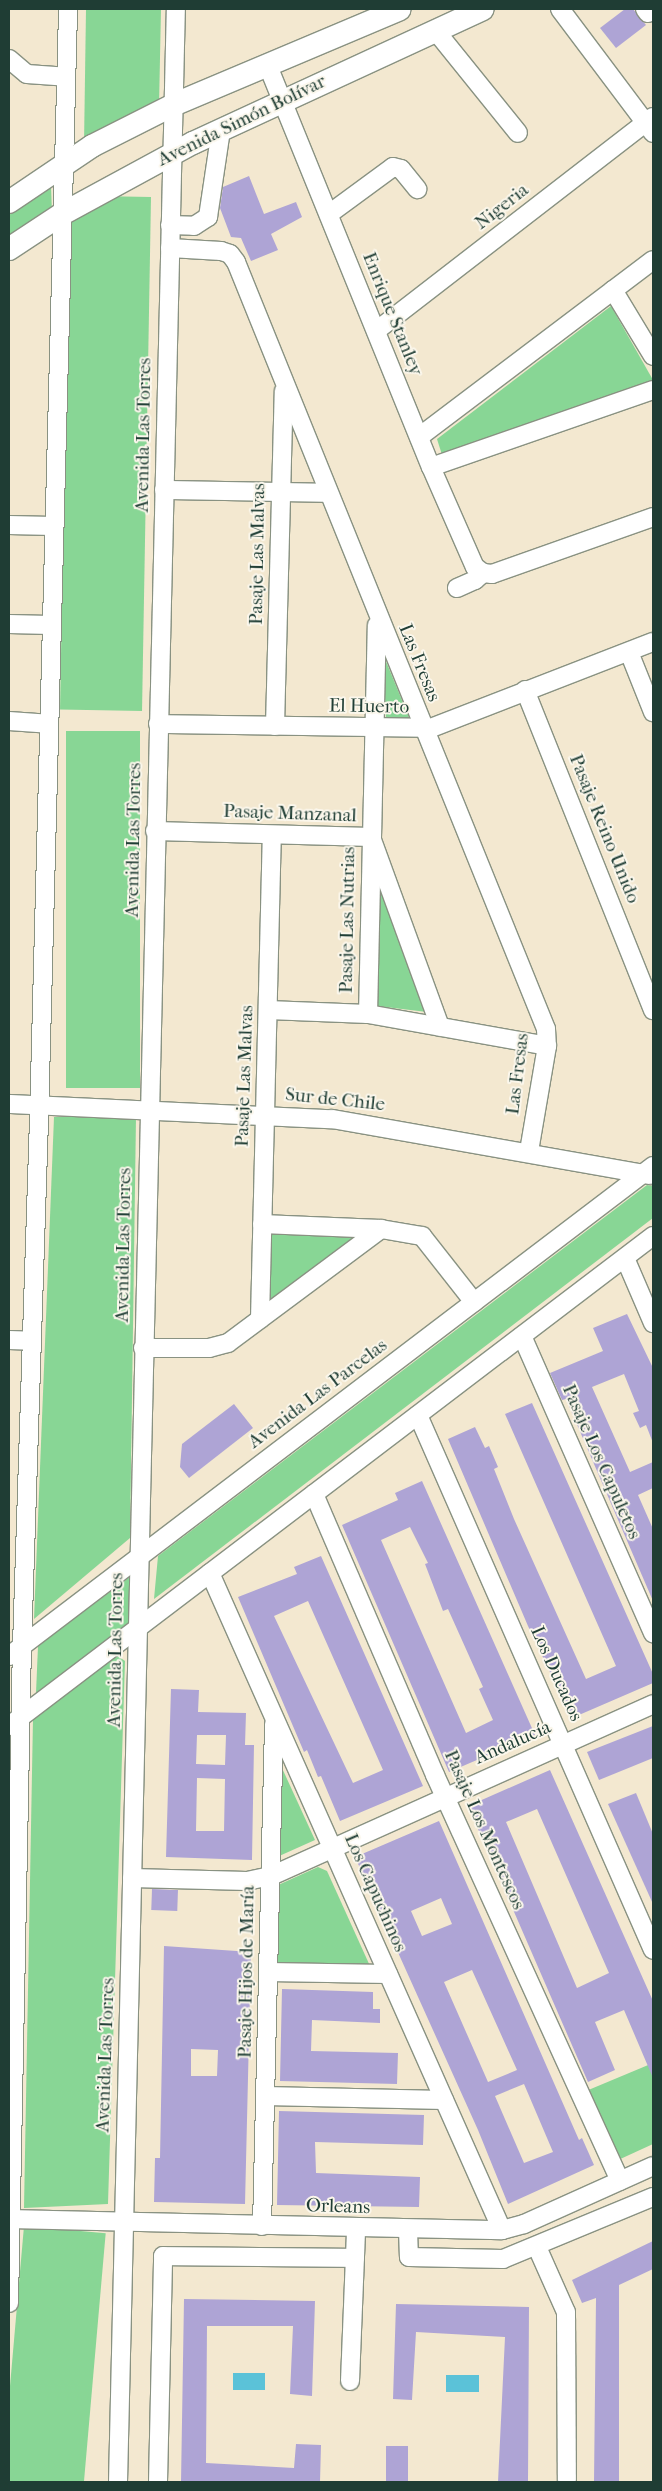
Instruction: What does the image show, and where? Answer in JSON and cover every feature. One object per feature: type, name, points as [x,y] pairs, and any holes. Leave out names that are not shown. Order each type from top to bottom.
[{"type":"main road","name":"Avenida Simón Bolívar","points":[[9,202],[63,164],[174,105],[400,9]]},
{"type":"main road","name":"Avenida Simón Bolívar","points":[[9,249],[62,214],[172,154],[282,100],[483,9]]},
{"type":"street","points":[[9,2303],[17,1566],[32,1341],[52,526],[68,9]]},
{"type":"street","name":"Avenida Las Torres","points":[[118,2482],[122,2222],[132,1878],[155,831],[176,9]]},
{"type":"street","points":[[560,9],[651,124]]},
{"type":"street","points":[[435,30],[518,133]]},
{"type":"street","points":[[9,59],[27,74],[66,77]]},
{"type":"street","name":"Enrique Stanley","points":[[268,66],[431,467],[473,563],[483,573]]},
{"type":"street","name":"Nigeria","points":[[376,331],[651,124]]},
{"type":"street","points":[[170,225],[194,226],[208,217],[220,130]]},
{"type":"street","points":[[329,214],[393,167],[401,169],[417,189]]},
{"type":"street","name":"Las Fresas","points":[[170,248],[221,250],[233,258],[422,729],[546,1029],[547,1046],[529,1151]]},
{"type":"street","points":[[419,438],[653,260]]},
{"type":"street","points":[[614,290],[653,356]]},
{"type":"street","name":"Pasaje Las Malvas","points":[[275,726],[284,383]]},
{"type":"street","points":[[431,467],[653,390]]},
{"type":"street","points":[[164,490],[328,493]]},
{"type":"street","points":[[457,588],[475,580],[483,573],[496,573],[653,517]]},
{"type":"street","points":[[9,525],[52,526]]},
{"type":"street","name":"Pasaje Las Nutrias","points":[[368,1014],[378,617]]},
{"type":"street","points":[[9,624],[50,625]]},
{"type":"street","name":"El Huerto","points":[[158,724],[422,729],[440,725],[653,642]]},
{"type":"street","points":[[629,652],[653,712]]},
{"type":"street","name":"Pasaje Reino Unido","points":[[526,690],[652,1001]]},
{"type":"street","points":[[9,721],[48,724]]},
{"type":"street","name":"Pasaje Manzanal","points":[[155,831],[371,837],[440,1027]]},
{"type":"street","name":"Pasaje Las Malvas","points":[[260,1319],[272,835]]},
{"type":"street","points":[[268,1010],[368,1014],[547,1046]]},
{"type":"street","name":"Sur de Chile","points":[[9,1104],[265,1115],[362,1122],[650,1172]]},
{"type":"street","name":"Avenida Las Parcelas","points":[[15,1651],[139,1554],[650,1172]]},
{"type":"street","points":[[262,1224],[381,1229],[422,1236],[474,1302]]},
{"type":"street","points":[[143,1348],[219,1347],[260,1319],[381,1229]]},
{"type":"street","points":[[15,1721],[653,1236]]},
{"type":"street","points":[[624,1258],[653,1323]]},
{"type":"street","name":"Pasaje Los Capuletos","points":[[522,1336],[653,1633]]},
{"type":"street","points":[[9,1340],[32,1341]]},
{"type":"street","name":"Los Ducados","points":[[418,1415],[653,1950]]},
{"type":"street","name":"Pasaje Los Montescos","points":[[314,1494],[445,1797],[620,2181]]},
{"type":"street","name":"Los Capuchinos","points":[[210,1573],[502,2230]]},
{"type":"street","name":"Andalucía","points":[[132,1878],[247,1881],[271,1876],[331,1847],[653,1704]]},
{"type":"street","name":"Pasaje Hijos de María","points":[[262,2226],[274,1719]]},
{"type":"street","points":[[268,1972],[388,1974]]},
{"type":"street","points":[[265,2096],[444,2100]]},
{"type":"street","name":"Orleans","points":[[10,2220],[356,2229],[502,2230],[653,2166]]},
{"type":"street","points":[[408,2230],[409,2257],[503,2259],[653,2197]]},
{"type":"street","points":[[350,2381],[356,2229]]},
{"type":"street","points":[[537,2246],[566,2312],[567,2480]]},
{"type":"street","points":[[158,2482],[163,2256],[355,2258]]},
{"type":"green space","points":[[86,9],[161,9],[159,106],[84,144]]},
{"type":"green space","points":[[51,186],[52,213],[9,241],[9,215]]},
{"type":"green space","points":[[69,196],[151,197],[142,711],[60,709]]},
{"type":"green space","points":[[611,306],[653,380],[443,458],[437,439]]},
{"type":"green space","points":[[383,654],[411,722],[386,719]]},
{"type":"green space","points":[[66,731],[140,731],[140,1088],[66,1088]]},
{"type":"green space","points":[[378,875],[427,1012],[377,1006]]},
{"type":"green space","points":[[54,1117],[136,1117],[130,1538],[34,1619]]},
{"type":"green space","points":[[647,1185],[653,1186],[653,1218],[154,1599],[158,1556]]},
{"type":"green space","points":[[271,1234],[359,1236],[267,1308]]},
{"type":"green space","points":[[131,1576],[130,1627],[36,1693],[38,1646]]},
{"type":"green space","points":[[115,1654],[125,1661],[108,2204],[24,2208],[33,1718]]},
{"type":"green space","points":[[276,1755],[315,1840],[277,1857]]},
{"type":"green space","points":[[318,1867],[327,1871],[370,1966],[276,1964],[276,1886]]},
{"type":"green space","points":[[653,2063],[653,2144],[616,2161],[586,2091]]},
{"type":"green space","points":[[24,2226],[106,2233],[84,2482],[9,2482],[9,2397]]},
{"type":"water","points":[[233,2373],[265,2373],[265,2390],[233,2390]]},
{"type":"water","points":[[446,2375],[479,2375],[479,2392],[446,2392]]},
{"type":"building","points":[[625,9],[633,9],[646,25],[616,48],[600,28]]},
{"type":"building","points":[[249,176],[264,214],[296,202],[302,217],[271,234],[278,250],[251,261],[241,238],[231,237],[220,208],[223,187]]},
{"type":"building","points":[[627,1314],[653,1368],[653,1443],[646,1425],[640,1428],[633,1413],[639,1411],[624,1374],[592,1387],[630,1472],[653,1462],[653,1488],[638,1495],[653,1529],[653,1601],[566,1399],[562,1400],[550,1373],[603,1351],[593,1328]]},
{"type":"building","points":[[532,1403],[653,1674],[653,1683],[572,1718],[528,1626],[448,1439],[475,1427],[485,1448],[489,1446],[498,1467],[494,1469],[514,1519],[586,1679],[616,1666],[505,1414]]},
{"type":"building","points":[[234,1404],[253,1428],[189,1478],[180,1467],[182,1444]]},
{"type":"building","points":[[422,1481],[535,1735],[449,1772],[342,1525],[398,1500],[395,1493]],"holes":[[[410,1527],[428,1563],[425,1564],[443,1611],[448,1609],[483,1687],[479,1689],[493,1720],[466,1733],[381,1540]]]},
{"type":"building","points":[[321,1556],[423,1786],[340,1821],[321,1776],[318,1777],[307,1750],[304,1752],[238,1597],[297,1574],[294,1567]],"holes":[[[308,1601],[383,1770],[353,1783],[274,1616]]]},
{"type":"building","points":[[171,1689],[199,1690],[198,1712],[246,1713],[245,1745],[254,1745],[252,1860],[166,1857]],"holes":[[[197,1735],[226,1735],[225,1765],[196,1764]],[[197,1778],[225,1779],[224,1831],[196,1831]]]},
{"type":"building","points":[[653,1726],[653,1758],[599,1780],[587,1752]]},
{"type":"building","points":[[550,1770],[653,2001],[653,2078],[624,2010],[595,2022],[615,2070],[588,2082],[468,1806]],"holes":[[[537,1809],[609,1973],[577,1988],[506,1822]]]},
{"type":"building","points":[[636,1793],[653,1834],[653,1904],[608,1804]]},
{"type":"building","points":[[439,1821],[579,2140],[582,2138],[594,2165],[508,2204],[478,2130],[355,1857]],"holes":[[[441,1898],[452,1924],[422,1936],[411,1911]],[[472,1970],[517,2070],[488,2082],[444,1982]],[[524,2084],[553,2152],[524,2163],[495,2096]]]},
{"type":"building","points":[[152,1889],[178,1890],[177,1911],[151,1910]]},
{"type":"building","points":[[164,1946],[251,1952],[245,2204],[154,2202],[155,2158],[160,2158]],"holes":[[[191,2049],[218,2050],[217,2076],[191,2076]]]},
{"type":"building","points":[[282,1989],[373,1992],[373,2009],[380,2009],[380,2023],[312,2020],[311,2051],[398,2053],[397,2084],[280,2081]]},
{"type":"building","points":[[279,2111],[424,2115],[423,2145],[315,2142],[316,2173],[420,2177],[419,2207],[277,2205]]},
{"type":"building","points":[[653,2241],[653,2269],[619,2285],[619,2482],[594,2482],[596,2298],[582,2303],[572,2280]]},
{"type":"building","points":[[184,2299],[315,2301],[312,2396],[290,2394],[293,2326],[207,2326],[206,2463],[294,2468],[296,2444],[321,2445],[320,2482],[181,2482]]},
{"type":"building","points":[[396,2304],[529,2307],[528,2482],[498,2482],[505,2337],[416,2332],[412,2400],[393,2399]]},
{"type":"building","points":[[386,2446],[408,2446],[408,2482],[386,2482]]}]
